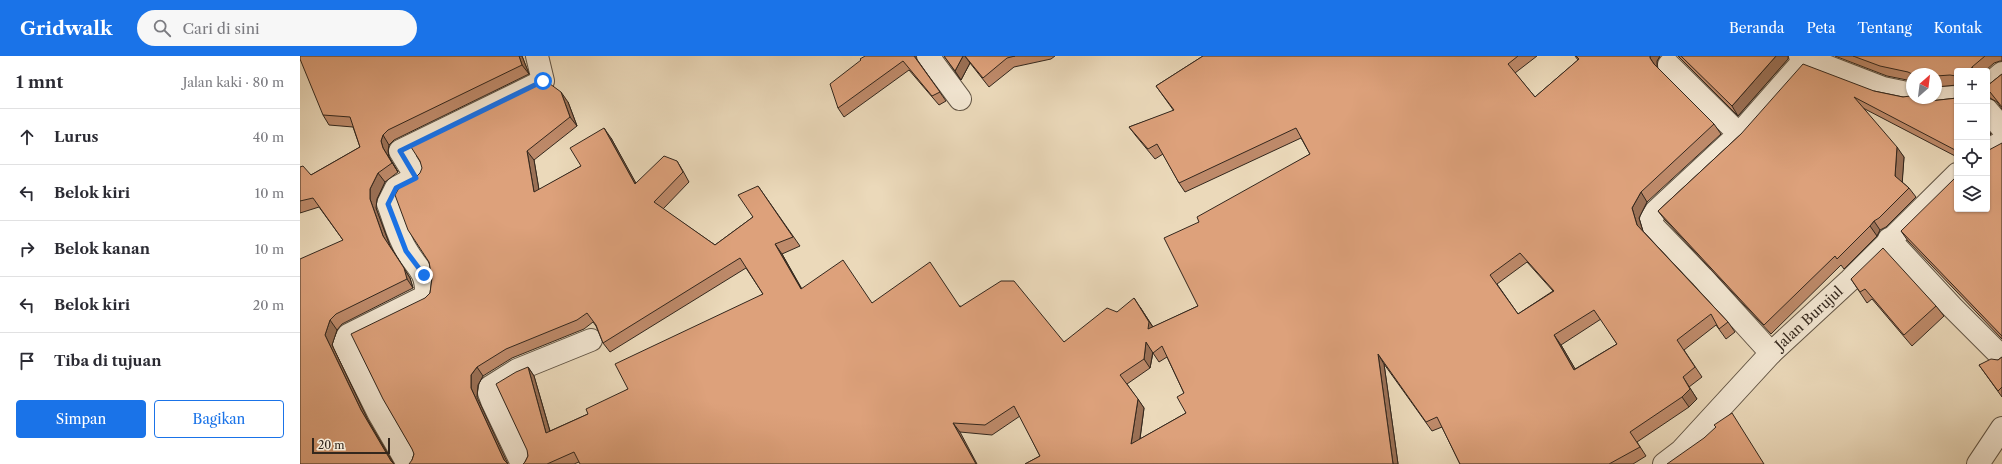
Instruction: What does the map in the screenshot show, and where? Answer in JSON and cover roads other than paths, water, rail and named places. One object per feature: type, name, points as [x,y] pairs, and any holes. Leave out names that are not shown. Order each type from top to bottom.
[{"type":"street","points":[[408,464],[344,344],[348,335],[426,296],[427,283],[424,275],[406,251],[388,204],[396,188],[416,178],[400,151],[543,81],[537,56]]},
{"type":"street","points":[[928,56],[960,99]]},
{"type":"street","points":[[1771,353],[1653,226],[1651,219],[1656,212],[1739,134],[1802,58],[1883,88],[1906,93]]},
{"type":"street","points":[[1669,65],[1739,134]]},
{"type":"street","points":[[1990,83],[2002,73]]},
{"type":"street","points":[[1942,98],[1954,97]]},
{"type":"street","points":[[1990,114],[2002,128]]},
{"type":"street","points":[[1990,149],[2002,142]]},
{"type":"street","name":"Jalan Burujul","points":[[1664,464],[1681,451],[1771,353],[1850,280],[1889,239],[1955,176]]},
{"type":"street","points":[[1889,239],[1952,307],[2002,357]]},
{"type":"street","points":[[522,464],[492,401],[489,393],[490,387],[517,370],[590,340]]},
{"type":"street","points":[[1978,464],[2002,428]]}]
